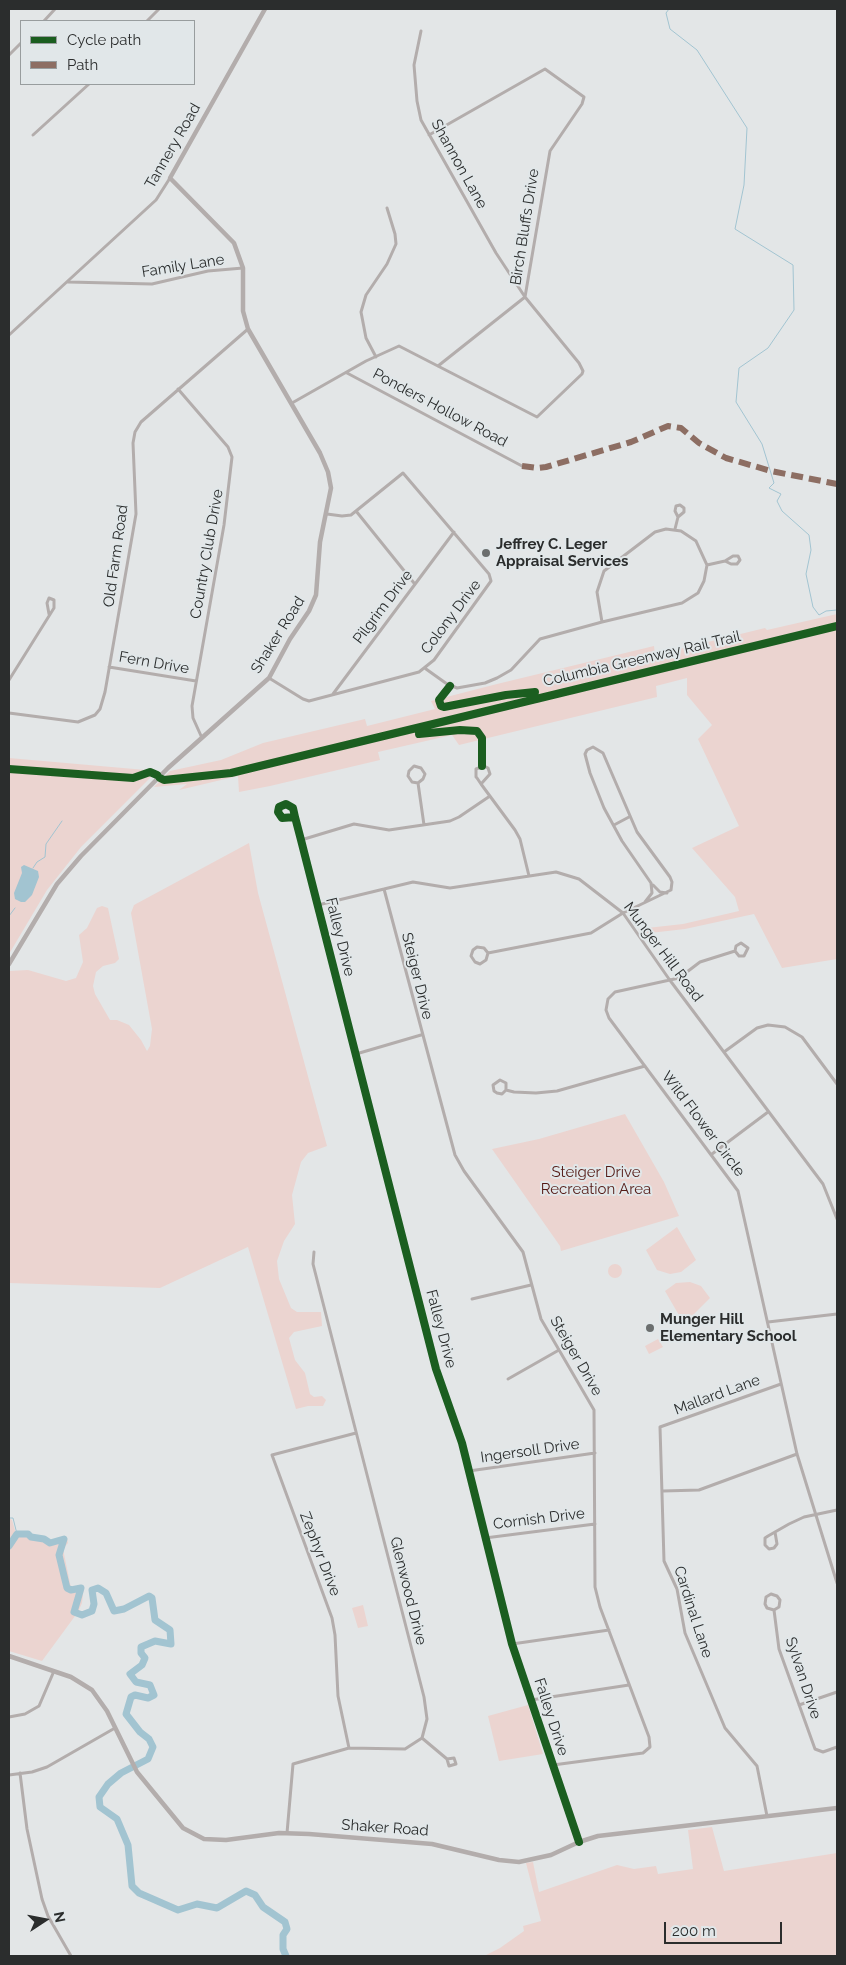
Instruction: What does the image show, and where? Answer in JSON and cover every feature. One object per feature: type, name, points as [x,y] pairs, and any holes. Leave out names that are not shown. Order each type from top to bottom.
[{"type":"street","points":[[45,20],[56,9]]},
{"type":"street","points":[[148,20],[159,9]]},
{"type":"street","name":"Tannery Road","points":[[9,335],[156,200],[265,9]]},
{"type":"street","name":"Shannon Lane","points":[[421,31],[414,58],[418,109],[429,135],[496,253],[525,296]]},
{"type":"street","points":[[9,55],[20,44]]},
{"type":"street","name":"Birch Bluffs Drive","points":[[292,403],[399,346],[537,417],[583,371],[525,296],[550,151],[582,104],[584,97],[545,69],[429,135]]},
{"type":"street","points":[[33,135],[88,85]]},
{"type":"street","name":"Shaker Road","points":[[9,964],[47,899],[74,863],[148,787],[269,678],[286,646],[314,602],[317,588],[320,542],[331,488],[328,472],[292,403],[248,329],[243,311],[243,268],[234,243],[170,178]]},
{"type":"street","points":[[376,357],[366,338],[361,312],[366,295],[387,264],[396,244],[396,234],[386,208]]},
{"type":"street","name":"Family Lane","points":[[67,282],[152,284],[208,271],[243,268]]},
{"type":"street","points":[[438,366],[525,296]]},
{"type":"street","name":"Old Farm Road","points":[[9,713],[60,720],[86,720],[95,715],[100,709],[136,514],[135,432],[141,422],[248,329]]},
{"type":"street","name":"Ponders Hollow Road","points":[[346,373],[522,466]]},
{"type":"street","name":"Country Club Drive","points":[[178,389],[228,447],[232,457],[225,518],[192,712],[202,738]]},
{"type":"street","name":"Colony Drive","points":[[269,678],[306,700],[411,675],[426,669],[492,581],[489,574],[403,473],[346,517],[326,514]]},
{"type":"street","points":[[356,511],[414,583]]},
{"type":"street","points":[[676,529],[678,517]]},
{"type":"street","points":[[426,669],[454,687],[486,683],[511,670],[540,639],[671,606],[689,599],[702,588],[707,565],[696,541],[688,534],[676,529],[655,532],[604,571],[598,592],[602,622]]},
{"type":"street","name":"Pilgrim Drive","points":[[333,695],[414,583],[454,532]]},
{"type":"street","points":[[707,565],[725,561]]},
{"type":"street","points":[[9,680],[49,614]]},
{"type":"street","name":"Fern Drive","points":[[109,667],[196,682]]},
{"type":"street","points":[[488,954],[584,935],[623,913],[667,893],[672,887],[670,877],[637,832],[629,817],[602,753],[593,746],[587,750],[586,761],[599,796],[614,825],[651,883],[660,892],[667,893]]},
{"type":"street","points":[[414,766],[421,768],[425,774],[418,783],[412,782],[408,776],[409,771],[414,766]]},
{"type":"street","points":[[481,784],[490,774],[488,768],[484,766],[479,767],[475,772],[481,784],[520,839],[529,876]]},
{"type":"street","points":[[418,783],[424,825]]},
{"type":"street","points":[[301,840],[354,824],[389,830],[459,817],[490,796]]},
{"type":"street","points":[[285,804],[290,805],[295,817],[283,818],[279,814],[279,807],[285,804]]},
{"type":"street","name":"Falley Drive","points":[[295,817],[436,1369],[469,1471],[512,1644],[579,1842]]},
{"type":"street","points":[[614,825],[629,817]]},
{"type":"street","name":"Munger Hill Road","points":[[318,906],[419,882],[443,887],[456,887],[556,872],[573,876],[623,913],[669,979],[826,1188],[837,1219]]},
{"type":"street","points":[[645,902],[652,893],[651,883]]},
{"type":"street","name":"Steiger Drive","points":[[384,889],[421,1035],[455,1155],[464,1171],[522,1252],[541,1319],[594,1410],[596,1587],[600,1607],[649,1737],[650,1747],[646,1753],[553,1765]]},
{"type":"street","name":"Wild Flower Circle","points":[[741,943],[748,948],[748,953],[743,956],[736,951],[736,946],[741,943]]},
{"type":"street","points":[[477,947],[484,948],[488,954],[486,960],[482,963],[475,962],[471,956],[472,951],[477,947]]},
{"type":"street","name":"Wild Flower Circle","points":[[736,951],[700,962],[681,976],[617,991],[611,995],[606,1004],[609,1018],[738,1191],[796,1454],[837,1584]]},
{"type":"street","points":[[724,1052],[760,1027],[772,1025],[785,1027],[802,1037],[837,1084]]},
{"type":"street","points":[[356,1054],[421,1035]]},
{"type":"street","points":[[506,1090],[526,1093],[557,1091],[645,1066]]},
{"type":"street","points":[[502,1080],[506,1083],[506,1090],[502,1094],[497,1094],[493,1089],[493,1084],[496,1081],[502,1080]]},
{"type":"street","points":[[712,1154],[768,1112]]},
{"type":"street","name":"Glenwood Drive","points":[[314,1252],[313,1264],[424,1697],[427,1719],[422,1738]]},
{"type":"street","points":[[472,1299],[532,1285]]},
{"type":"street","points":[[768,1322],[837,1314]]},
{"type":"street","points":[[508,1379],[559,1350]]},
{"type":"street","name":"Mallard Lane","points":[[660,1427],[781,1384]]},
{"type":"street","name":"Cardinal Lane","points":[[660,1427],[664,1561],[677,1589],[683,1625],[725,1728],[757,1766],[767,1816]]},
{"type":"street","name":"Zephyr Drive","points":[[349,1748],[338,1696],[335,1635],[332,1618],[272,1455],[356,1433]]},
{"type":"street","name":"Ingersoll Drive","points":[[469,1471],[595,1453]]},
{"type":"street","points":[[663,1491],[699,1490],[796,1454]]},
{"type":"street","points":[[775,1532],[777,1544],[774,1548],[769,1549],[764,1545],[764,1540],[775,1532],[798,1519],[837,1510]]},
{"type":"street","name":"Cornish Drive","points":[[485,1538],[595,1524]]},
{"type":"street","name":"Sylvan Drive","points":[[773,1594],[779,1597],[780,1602],[778,1608],[774,1610],[767,1608],[764,1602],[766,1597],[773,1594]]},
{"type":"street","name":"Sylvan Drive","points":[[774,1610],[780,1654],[816,1752],[823,1752],[837,1747]]},
{"type":"street","points":[[512,1644],[609,1630]]},
{"type":"street","name":"Shaker Road","points":[[9,1656],[77,1679],[92,1690],[104,1706],[136,1771],[180,1825],[197,1838],[216,1840],[287,1833],[432,1844],[492,1859],[516,1862],[551,1855],[579,1842],[603,1836],[837,1808]]},
{"type":"street","points":[[9,1717],[29,1713],[39,1706],[54,1671]]},
{"type":"street","points":[[531,1700],[629,1685]]},
{"type":"street","points":[[799,1705],[837,1692]]},
{"type":"street","points":[[9,1775],[47,1767],[115,1728]]},
{"type":"street","points":[[287,1833],[293,1764],[349,1748],[399,1750],[414,1745],[422,1738],[447,1759]]},
{"type":"street","points":[[20,1774],[28,1837],[43,1904],[71,1956]]},
{"type":"green space","points":[[837,614],[837,959],[782,968],[754,914],[685,929],[641,934],[638,929],[683,924],[739,911],[735,897],[692,848],[739,826],[698,739],[712,725],[687,695],[687,678],[656,686],[657,697],[459,745],[452,735],[378,752],[380,760],[270,786],[239,792],[238,776],[179,790],[187,784],[154,787],[170,771],[221,760],[263,743],[365,719],[367,726],[435,709],[431,701],[654,646],[655,655],[765,628],[767,630]]},
{"type":"green space","points":[[9,758],[157,771],[81,847],[47,890],[9,954]]},
{"type":"green space","points":[[249,843],[258,893],[327,1146],[308,1153],[301,1162],[292,1195],[295,1224],[284,1241],[277,1261],[279,1279],[291,1308],[297,1312],[321,1312],[322,1326],[294,1332],[289,1338],[295,1360],[305,1373],[310,1394],[314,1397],[322,1396],[326,1400],[323,1406],[308,1406],[296,1409],[248,1247],[160,1288],[9,1283],[9,971],[28,970],[66,981],[76,978],[83,962],[79,935],[87,928],[97,908],[102,906],[108,908],[119,959],[115,963],[103,966],[96,972],[93,986],[95,994],[110,1020],[117,1020],[129,1025],[147,1051],[150,1046],[152,1029],[131,913],[134,905]]},
{"type":"green space","name":"Steiger Drive Recreation Area","points":[[625,1114],[664,1182],[679,1216],[561,1251],[560,1246],[492,1149],[539,1139]]},
{"type":"green space","points":[[677,1227],[696,1260],[681,1272],[670,1274],[657,1270],[646,1250]]},
{"type":"green space","points":[[615,1264],[620,1266],[622,1271],[620,1276],[615,1278],[610,1276],[608,1271],[610,1266]]},
{"type":"green space","points":[[690,1282],[701,1286],[710,1298],[684,1324],[665,1291],[676,1283]]},
{"type":"green space","points":[[658,1339],[663,1347],[649,1354],[645,1346]]},
{"type":"green space","points":[[9,1518],[12,1520],[16,1534],[43,1537],[51,1542],[63,1537],[67,1538],[68,1543],[63,1549],[71,1588],[80,1585],[84,1586],[82,1603],[78,1612],[42,1661],[9,1651]]},
{"type":"green space","points":[[363,1605],[368,1626],[358,1628],[352,1608]]},
{"type":"green space","points":[[528,1705],[543,1754],[499,1761],[488,1716]]},
{"type":"green space","points":[[712,1827],[724,1871],[837,1853],[837,1956],[484,1956],[500,1948],[524,1931],[523,1926],[541,1921],[526,1863],[533,1862],[539,1892],[617,1865],[634,1869],[656,1866],[658,1874],[693,1869],[688,1830]]},
{"type":"water","points":[[24,865],[38,871],[39,877],[32,895],[25,902],[21,902],[15,899],[14,893],[22,873],[21,867]]},
{"type":"waterway","points":[[669,9],[666,13],[670,29],[697,50],[747,128],[744,185],[735,229],[793,265],[794,310],[768,348],[739,368],[736,402],[762,444],[774,483],[769,488],[781,494],[777,501],[782,511],[809,535],[811,550],[806,574],[813,607],[819,615],[826,611],[837,610]]},
{"type":"waterway","points":[[33,868],[37,862],[45,857],[46,844],[62,821]]},
{"type":"waterway","points":[[9,916],[15,908]]},
{"type":"waterway","points":[[9,1518],[13,1518],[17,1534]]},
{"type":"waterway","points":[[9,1546],[17,1534],[28,1534],[31,1537],[44,1539],[50,1543],[64,1539],[59,1555],[67,1588],[71,1590],[81,1588],[74,1612],[82,1615],[92,1611],[94,1604],[92,1590],[98,1588],[106,1593],[114,1611],[124,1609],[149,1596],[152,1598],[155,1620],[170,1630],[171,1644],[155,1641],[141,1647],[141,1653],[145,1658],[142,1665],[130,1674],[136,1682],[150,1685],[154,1695],[148,1698],[135,1695],[131,1697],[126,1714],[140,1732],[149,1739],[153,1747],[148,1759],[121,1773],[108,1784],[99,1797],[100,1807],[117,1819],[128,1845],[132,1886],[139,1893],[178,1910],[197,1904],[217,1908],[246,1891],[255,1895],[263,1907],[285,1922],[287,1929],[283,1935],[283,1949],[286,1956]]},
{"type":"marked path","points":[[522,466],[546,467],[631,442],[668,426],[681,428],[699,443],[726,458],[771,471],[837,484]]},
{"type":"cycle path","name":"Columbia Greenway Rail Trail","points":[[160,778],[164,780],[231,773],[837,626]]},
{"type":"cycle path","points":[[450,686],[439,700],[441,706],[535,692]]},
{"type":"cycle path","points":[[419,734],[460,730],[477,731],[482,738],[482,766]]},
{"type":"cycle path","points":[[9,769],[133,778],[150,772],[157,775]]},
{"type":"cycle path","points":[[295,817],[282,818],[278,812],[279,807],[286,804],[293,808],[436,1369],[462,1443],[512,1644],[579,1842]]},
{"type":"place","name":"Jeffrey C. Leger Appraisal Services","points":[[486,553]]},
{"type":"place","name":"Munger Hill Elementary School","points":[[650,1328]]}]
